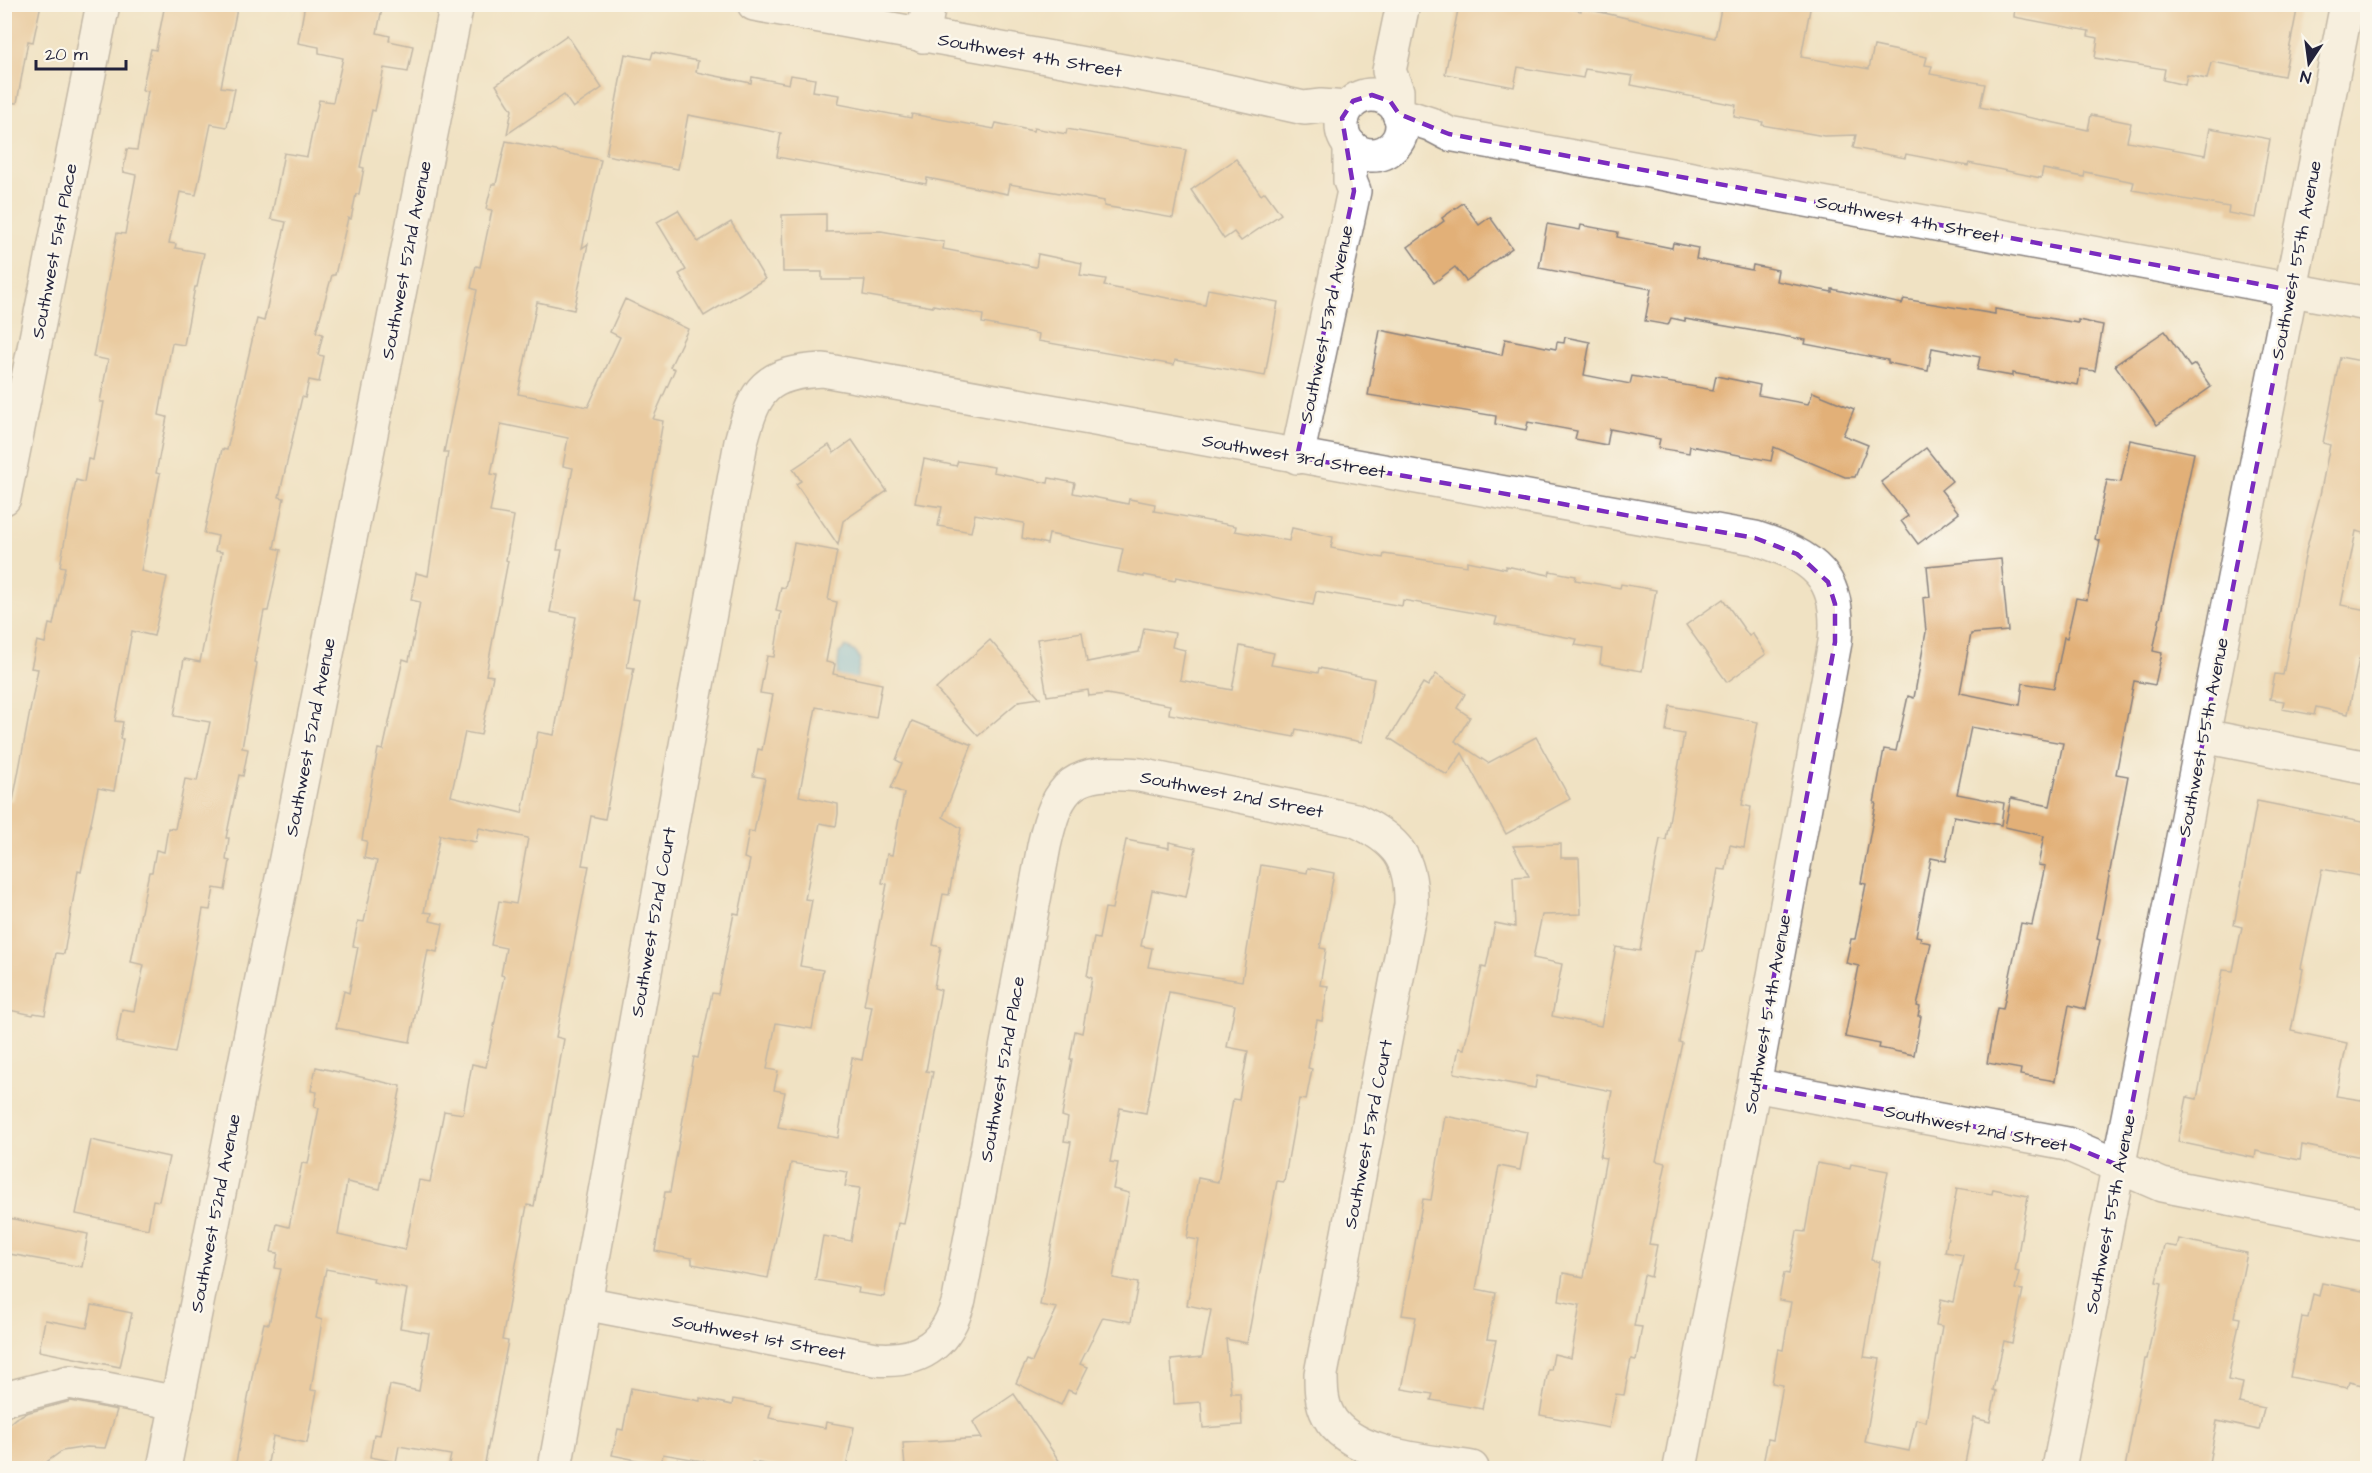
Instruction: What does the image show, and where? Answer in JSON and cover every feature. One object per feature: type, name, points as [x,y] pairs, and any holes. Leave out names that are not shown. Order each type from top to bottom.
[{"type":"street","name":"Southwest 51st Place","points":[[4,498],[103,4]]},
{"type":"street","name":"Southwest 52nd Avenue","points":[[164,1468],[457,4]]},
{"type":"street","name":"Southwest 4th Street","points":[[754,4],[1200,85],[1304,108],[1331,128],[1375,119],[1430,124],[1449,134],[2367,304]]},
{"type":"street","points":[[923,36],[929,4]]},
{"type":"street","name":"Southwest 53rd Avenue","points":[[1297,457],[1354,191],[1372,172],[1375,119],[1403,4]]},
{"type":"street","name":"Southwest 55th Avenue","points":[[2059,1468],[2347,4]]},
{"type":"street","name":"Southwest 3rd Street","points":[[770,382],[801,371],[823,370],[854,374],[1297,457],[1755,538],[1788,550],[1813,565]]},
{"type":"street","name":"Southwest 52nd Court","points":[[555,1468],[735,470],[752,405],[759,393],[770,382]]},
{"type":"street","name":"Southwest 54th Avenue","points":[[1680,1468],[1754,1085],[1835,642],[1837,623],[1835,604],[1828,582],[1813,565]]},
{"type":"street","points":[[2203,736],[2367,768]]},
{"type":"street","name":"Southwest 2nd Street","points":[[1067,787],[1081,778],[1096,775],[1118,773],[1140,775],[1348,818],[1382,834],[1393,843]]},
{"type":"street","name":"Southwest 52nd Place","points":[[932,1346],[949,1329],[959,1300],[1044,846],[1052,814],[1067,787]]},
{"type":"street","name":"Southwest 53rd Court","points":[[1393,843],[1401,852],[1408,867],[1411,905],[1321,1374],[1323,1400],[1327,1414],[1335,1426],[1345,1435],[1372,1448],[1472,1468]]},
{"type":"street","name":"Southwest 2nd Street","points":[[1754,1085],[2067,1144],[2162,1185],[2367,1225]]},
{"type":"street","name":"Southwest 1st Street","points":[[584,1303],[876,1359],[904,1359],[932,1346]]},
{"type":"street","points":[[4,1399],[70,1382],[177,1403]]},
{"type":"highlighted area","points":[[1372,95],[1390,101],[1399,114],[1449,134],[2291,290],[2120,1166],[2067,1144],[1754,1085],[1835,642],[1835,604],[1828,582],[1797,554],[1755,538],[1297,457],[1354,191],[1342,118],[1353,101]]},
{"type":"water","points":[[846,647],[857,653],[860,660],[855,688],[836,689],[839,653]]},
{"type":"building","points":[[4,4],[41,4],[33,42],[28,41],[17,103],[4,102]]},
{"type":"building","points":[[165,4],[238,4],[221,87],[235,89],[227,127],[211,124],[196,195],[180,192],[169,243],[176,244],[175,248],[204,253],[184,345],[172,343],[159,415],[167,417],[156,473],[160,474],[141,571],[167,577],[154,636],[132,631],[115,721],[123,722],[120,739],[123,739],[114,791],[98,788],[81,872],[78,871],[64,954],[56,953],[45,1015],[34,1013],[33,1015],[4,1009],[4,825],[9,800],[13,801],[38,669],[31,668],[37,641],[45,643],[49,624],[53,625],[65,567],[60,566],[76,480],[84,482],[88,459],[93,460],[104,402],[100,402],[108,360],[93,357],[117,233],[125,234],[136,175],[123,172],[127,149],[137,150],[148,91],[142,90],[151,49],[156,50]]},
{"type":"building","points":[[305,4],[383,4],[377,33],[390,36],[389,41],[413,46],[408,72],[384,68],[360,167],[364,168],[359,194],[356,194],[351,219],[348,218],[335,275],[332,275],[316,332],[323,334],[318,355],[324,356],[319,382],[309,380],[305,398],[302,397],[279,497],[284,498],[274,548],[281,550],[268,611],[264,611],[254,662],[257,663],[242,748],[248,749],[243,776],[239,775],[226,838],[229,838],[226,860],[230,861],[225,890],[214,888],[210,910],[203,909],[176,1053],[116,1042],[122,1009],[134,1011],[144,965],[131,962],[149,872],[152,872],[156,850],[164,852],[168,828],[175,829],[185,779],[197,781],[210,722],[174,716],[184,659],[200,662],[222,552],[215,551],[218,536],[204,533],[222,449],[227,450],[257,319],[264,321],[286,222],[271,219],[284,153],[307,157],[319,100],[333,102],[343,58],[319,53],[319,47],[298,43]]},
{"type":"building","points":[[1487,4],[1551,4],[1581,11],[1582,8],[1715,38],[1722,4],[1811,4],[1801,57],[1869,69],[1874,46],[1927,57],[1925,65],[1932,66],[1930,74],[1985,84],[1980,107],[2088,130],[2091,115],[2131,123],[2127,141],[2205,155],[2210,128],[2270,139],[2256,218],[2228,213],[2229,207],[2132,190],[2134,182],[2085,172],[2084,177],[2043,169],[2041,178],[1969,163],[1968,166],[1906,154],[1905,158],[1853,148],[1856,135],[1824,136],[1762,125],[1763,122],[1734,117],[1736,105],[1631,85],[1633,76],[1585,69],[1583,78],[1518,67],[1514,87],[1445,74],[1459,5],[1485,10]]},
{"type":"building","points":[[2015,4],[2287,4],[2286,8],[2297,10],[2284,76],[2213,62],[2207,79],[2187,75],[2185,85],[2163,80],[2165,69],[2095,58],[2098,38],[2088,36],[2089,31],[2014,17]]},
{"type":"building","points":[[567,35],[602,88],[573,108],[564,95],[507,134],[512,110],[496,85]]},
{"type":"building","points":[[653,52],[698,61],[696,72],[751,83],[752,77],[789,84],[791,75],[815,79],[813,91],[840,95],[838,104],[911,118],[912,114],[994,129],[996,123],[1033,131],[1034,128],[1066,134],[1067,129],[1186,150],[1173,218],[1104,206],[1104,201],[1010,184],[1008,194],[927,178],[926,184],[777,157],[781,133],[688,115],[678,169],[606,155],[625,54],[651,59]]},
{"type":"building","points":[[506,141],[601,160],[582,248],[588,244],[574,310],[537,302],[518,394],[588,407],[620,337],[610,332],[625,299],[688,329],[670,367],[675,369],[653,419],[663,421],[632,599],[639,600],[627,667],[634,668],[605,819],[591,816],[582,865],[589,866],[556,1037],[564,1039],[534,1206],[527,1205],[502,1340],[508,1341],[484,1468],[448,1468],[451,1455],[399,1446],[396,1462],[370,1457],[374,1434],[380,1435],[390,1385],[419,1391],[429,1333],[400,1328],[407,1289],[373,1282],[374,1278],[326,1269],[316,1318],[322,1320],[311,1390],[317,1391],[307,1443],[273,1436],[267,1468],[235,1468],[255,1361],[264,1323],[269,1324],[281,1269],[275,1268],[278,1253],[271,1252],[277,1224],[289,1227],[302,1163],[308,1164],[319,1108],[314,1107],[317,1092],[311,1091],[316,1067],[401,1086],[380,1189],[347,1182],[338,1235],[405,1250],[419,1180],[430,1182],[444,1111],[463,1114],[472,1064],[486,1067],[504,976],[501,975],[506,948],[491,945],[499,901],[516,904],[528,838],[479,828],[476,842],[440,835],[424,912],[432,913],[430,921],[443,924],[437,952],[428,950],[410,1042],[336,1028],[344,991],[349,993],[358,947],[353,946],[358,921],[364,922],[377,861],[364,858],[367,841],[362,840],[373,775],[378,749],[383,750],[403,659],[409,661],[420,602],[411,600],[416,573],[428,576],[448,452],[444,452],[477,290],[471,288],[476,266],[480,267],[492,210],[486,209],[492,184],[496,184]],"holes":[[[501,424],[568,438],[563,466],[573,468],[557,550],[562,550],[550,612],[576,617],[554,735],[538,732],[522,813],[451,796],[465,732],[481,735],[493,676],[486,675],[508,561],[506,560],[514,516],[490,512],[497,475],[491,474]]]},
{"type":"building","points":[[1236,159],[1261,195],[1265,192],[1281,214],[1241,241],[1234,232],[1224,239],[1191,190]]},
{"type":"building","points":[[1463,203],[1479,225],[1490,217],[1512,248],[1466,281],[1455,267],[1434,283],[1408,247],[1444,221],[1442,218]]},
{"type":"building","points":[[678,210],[698,242],[731,222],[765,279],[704,316],[679,274],[686,270],[657,222]]},
{"type":"building","points":[[826,214],[826,232],[881,231],[944,242],[943,249],[1036,267],[1038,254],[1082,263],[1080,275],[1106,279],[1104,286],[1205,305],[1208,289],[1278,302],[1265,376],[1175,360],[1174,365],[1038,341],[1039,334],[982,323],[983,315],[863,295],[865,280],[822,280],[822,272],[783,272],[782,215]]},
{"type":"building","points":[[1547,224],[1580,230],[1581,225],[1618,232],[1617,237],[1672,248],[1673,243],[1698,248],[1696,259],[1752,270],[1753,265],[1778,270],[1776,281],[1832,292],[1832,289],[1902,304],[1904,299],[1995,314],[1995,309],[2103,325],[2095,371],[2081,369],[2078,385],[2012,373],[2012,376],[1977,370],[1980,357],[1932,348],[1928,371],[1888,363],[1888,360],[1805,344],[1806,340],[1685,319],[1685,321],[1671,318],[1668,325],[1645,321],[1651,289],[1539,268]]},
{"type":"building","points":[[1380,330],[1502,355],[1505,339],[1556,349],[1557,342],[1564,343],[1565,337],[1590,342],[1584,375],[1630,384],[1632,376],[1713,390],[1716,376],[1760,385],[1758,395],[1808,404],[1813,392],[1854,409],[1843,435],[1868,445],[1855,477],[1845,477],[1774,447],[1771,461],[1690,446],[1689,453],[1658,448],[1660,439],[1610,429],[1607,445],[1575,439],[1577,431],[1528,422],[1526,430],[1495,424],[1496,416],[1368,395]]},
{"type":"building","points":[[2165,331],[2190,367],[2195,364],[2211,387],[2157,425],[2115,365]]},
{"type":"building","points":[[2340,357],[2367,362],[2367,534],[2356,531],[2341,605],[2367,610],[2367,661],[2359,659],[2348,714],[2316,707],[2314,715],[2282,709],[2284,701],[2270,699],[2275,674],[2283,675],[2306,551],[2319,500],[2330,445],[2323,443]]},
{"type":"building","points":[[852,440],[887,491],[843,521],[838,545],[796,484],[801,481],[793,469],[829,445],[834,453]]},
{"type":"building","points":[[2130,440],[2194,453],[2153,651],[2162,653],[2155,685],[2134,681],[2116,774],[2128,776],[2097,939],[2100,940],[2085,1009],[2069,1005],[2055,1081],[2020,1075],[2021,1069],[1987,1063],[1997,1008],[2003,1009],[2021,923],[2032,925],[2045,866],[2038,865],[2044,836],[2005,827],[2011,798],[2050,806],[2063,743],[1971,727],[1957,794],[2004,803],[2001,825],[1954,816],[1946,861],[1931,858],[1916,936],[1921,937],[1920,941],[1931,943],[1917,1006],[1920,1007],[1918,1016],[1921,1016],[1914,1055],[1879,1048],[1880,1044],[1845,1037],[1859,966],[1846,963],[1851,939],[1855,939],[1866,884],[1861,883],[1884,749],[1896,751],[1908,696],[1914,698],[1926,632],[1923,598],[1930,597],[1927,566],[2001,559],[2008,631],[1971,634],[1960,693],[2020,705],[2023,683],[2054,688],[2064,637],[2067,638],[2076,598],[2087,600],[2100,541],[2095,539],[2107,480],[2121,482]]},
{"type":"building","points":[[1926,448],[1952,481],[1941,490],[1959,513],[1918,544],[1901,521],[1908,516],[1881,482]]},
{"type":"building","points":[[924,459],[956,466],[958,461],[994,467],[993,472],[1048,483],[1049,478],[1075,483],[1073,493],[1128,504],[1129,499],[1155,504],[1154,511],[1236,526],[1235,531],[1289,541],[1292,528],[1333,537],[1331,548],[1383,558],[1384,554],[1467,566],[1467,561],[1549,575],[1550,571],[1576,576],[1575,580],[1620,588],[1621,584],[1656,590],[1642,671],[1600,664],[1602,649],[1575,645],[1577,639],[1495,624],[1497,617],[1403,600],[1402,606],[1316,591],[1313,605],[1176,577],[1175,581],[1118,572],[1123,549],[1049,534],[1047,544],[1022,538],[1024,523],[975,514],[971,532],[938,526],[942,507],[915,503]]},
{"type":"building","points":[[794,543],[837,551],[828,600],[837,602],[826,662],[835,664],[833,674],[882,684],[876,718],[816,707],[799,796],[838,804],[838,814],[836,826],[820,823],[805,899],[812,900],[800,966],[823,970],[812,1029],[776,1023],[767,1069],[778,1071],[774,1090],[785,1092],[778,1127],[838,1138],[852,1058],[862,1060],[872,1006],[864,1005],[887,884],[882,883],[887,854],[892,855],[904,793],[891,788],[902,763],[896,760],[912,721],[972,745],[943,817],[961,828],[949,895],[943,894],[933,945],[941,947],[934,988],[941,990],[926,1071],[933,1072],[904,1224],[898,1223],[884,1297],[858,1293],[859,1288],[815,1280],[823,1236],[851,1241],[860,1188],[845,1186],[848,1172],[791,1163],[768,1278],[692,1264],[692,1258],[655,1251],[665,1192],[670,1192],[694,1057],[698,1058],[712,993],[718,994],[734,913],[739,914],[750,860],[744,858],[749,831],[754,832],[765,778],[753,776],[758,749],[762,750],[773,695],[760,693],[767,656],[774,657],[781,612],[776,611],[781,587],[785,588]]},
{"type":"building","points":[[1723,599],[1749,636],[1752,633],[1766,654],[1727,682],[1686,625]]},
{"type":"building","points":[[1144,628],[1175,633],[1172,647],[1185,650],[1180,680],[1232,690],[1240,646],[1274,653],[1271,665],[1318,673],[1319,668],[1374,679],[1362,742],[1296,729],[1294,737],[1169,714],[1170,705],[1107,694],[1089,696],[1088,690],[1047,696],[1037,639],[1082,632],[1087,662],[1139,652]]},
{"type":"building","points":[[990,640],[1040,698],[1019,701],[978,736],[936,689]]},
{"type":"building","points":[[1436,674],[1465,694],[1457,708],[1470,717],[1455,741],[1488,763],[1536,737],[1570,799],[1506,834],[1462,753],[1447,775],[1389,738],[1423,683],[1428,686]]},
{"type":"building","points":[[1670,706],[1758,722],[1742,805],[1751,807],[1744,848],[1730,845],[1726,870],[1718,869],[1703,951],[1697,950],[1679,1042],[1682,1043],[1656,1161],[1666,1163],[1649,1244],[1657,1245],[1651,1277],[1644,1275],[1634,1326],[1642,1327],[1636,1360],[1631,1359],[1624,1395],[1616,1394],[1609,1428],[1540,1415],[1548,1370],[1551,1370],[1554,1354],[1571,1358],[1580,1305],[1559,1301],[1563,1273],[1584,1277],[1606,1158],[1600,1157],[1612,1091],[1537,1076],[1535,1088],[1454,1073],[1459,1048],[1464,1049],[1482,967],[1486,968],[1495,923],[1515,927],[1513,877],[1529,876],[1513,846],[1561,844],[1561,858],[1579,858],[1581,914],[1542,915],[1533,958],[1562,964],[1552,1016],[1601,1026],[1616,947],[1640,951],[1660,839],[1666,840],[1684,734],[1666,731]]},
{"type":"building","points":[[2257,801],[2367,823],[2367,838],[2360,876],[2322,869],[2301,968],[2303,969],[2291,1031],[2347,1043],[2336,1096],[2367,1101],[2367,1158],[2302,1145],[2300,1160],[2256,1151],[2255,1158],[2178,1142],[2187,1097],[2197,1099],[2223,970],[2233,971],[2242,927],[2234,925]]},
{"type":"building","points":[[1126,840],[1169,848],[1169,842],[1196,848],[1186,897],[1152,890],[1141,946],[1152,948],[1148,967],[1242,981],[1261,865],[1307,873],[1308,868],[1334,873],[1320,948],[1326,949],[1320,985],[1328,986],[1322,1021],[1317,1020],[1308,1068],[1312,1069],[1306,1100],[1299,1099],[1284,1182],[1277,1181],[1247,1343],[1226,1339],[1231,1393],[1240,1393],[1242,1425],[1203,1428],[1201,1402],[1174,1404],[1171,1360],[1202,1357],[1211,1310],[1187,1305],[1199,1240],[1187,1238],[1198,1178],[1218,1182],[1233,1099],[1239,1100],[1248,1051],[1227,1047],[1235,1005],[1169,992],[1146,1113],[1120,1108],[1110,1162],[1118,1163],[1113,1189],[1129,1193],[1113,1278],[1138,1283],[1131,1322],[1103,1317],[1080,1364],[1088,1367],[1075,1393],[1068,1390],[1061,1405],[1016,1383],[1027,1360],[1032,1362],[1057,1308],[1040,1305],[1071,1142],[1064,1141],[1068,1118],[1062,1116],[1072,1059],[1070,1059],[1075,1031],[1082,1033],[1092,978],[1087,976],[1094,938],[1099,939],[1105,908],[1112,909]]},
{"type":"building","points":[[1445,1116],[1527,1132],[1520,1170],[1499,1166],[1476,1289],[1496,1293],[1487,1339],[1496,1340],[1482,1409],[1431,1400],[1433,1394],[1402,1389],[1416,1317],[1402,1315],[1423,1199],[1431,1200]]},
{"type":"building","points":[[91,1140],[169,1157],[159,1201],[153,1200],[148,1229],[76,1214]]},
{"type":"building","points":[[1817,1163],[1850,1169],[1851,1164],[1888,1171],[1871,1260],[1880,1262],[1864,1357],[1880,1359],[1865,1442],[1909,1451],[1916,1419],[1926,1422],[1942,1326],[1936,1325],[1941,1299],[1953,1302],[1963,1255],[1945,1252],[1957,1188],[1992,1194],[1993,1189],[2028,1196],[2015,1271],[2019,1272],[2015,1289],[2023,1290],[2012,1343],[2004,1341],[1993,1390],[1996,1391],[1990,1422],[1974,1418],[1964,1468],[1785,1468],[1763,1464],[1768,1439],[1773,1440],[1783,1385],[1772,1383],[1778,1349],[1783,1350],[1791,1302],[1779,1300],[1784,1273],[1789,1274],[1797,1231],[1805,1232]]},
{"type":"building","points":[[4,1217],[88,1234],[82,1267],[4,1253]]},
{"type":"building","points":[[2179,1239],[2247,1253],[2234,1317],[2240,1318],[2228,1380],[2243,1383],[2239,1403],[2264,1408],[2259,1430],[2217,1421],[2208,1468],[2125,1468],[2162,1283],[2156,1282],[2164,1245],[2177,1247]]},
{"type":"building","points":[[2322,1283],[2367,1292],[2367,1386],[2349,1382],[2347,1388],[2290,1377],[2302,1317],[2308,1318],[2313,1294],[2319,1296]]},
{"type":"building","points":[[92,1305],[132,1313],[120,1367],[39,1351],[45,1320],[87,1328]]},
{"type":"building","points":[[631,1388],[732,1405],[733,1399],[772,1406],[769,1418],[825,1428],[826,1422],[854,1427],[846,1468],[789,1468],[752,1462],[751,1468],[743,1468],[663,1454],[661,1465],[612,1455],[618,1429],[623,1430]]},
{"type":"building","points":[[1014,1394],[1064,1468],[905,1468],[903,1443],[982,1438],[973,1422]]},
{"type":"building","points":[[71,1401],[117,1410],[105,1448],[87,1447],[62,1451],[38,1468],[4,1468],[4,1428],[26,1413]]}]
